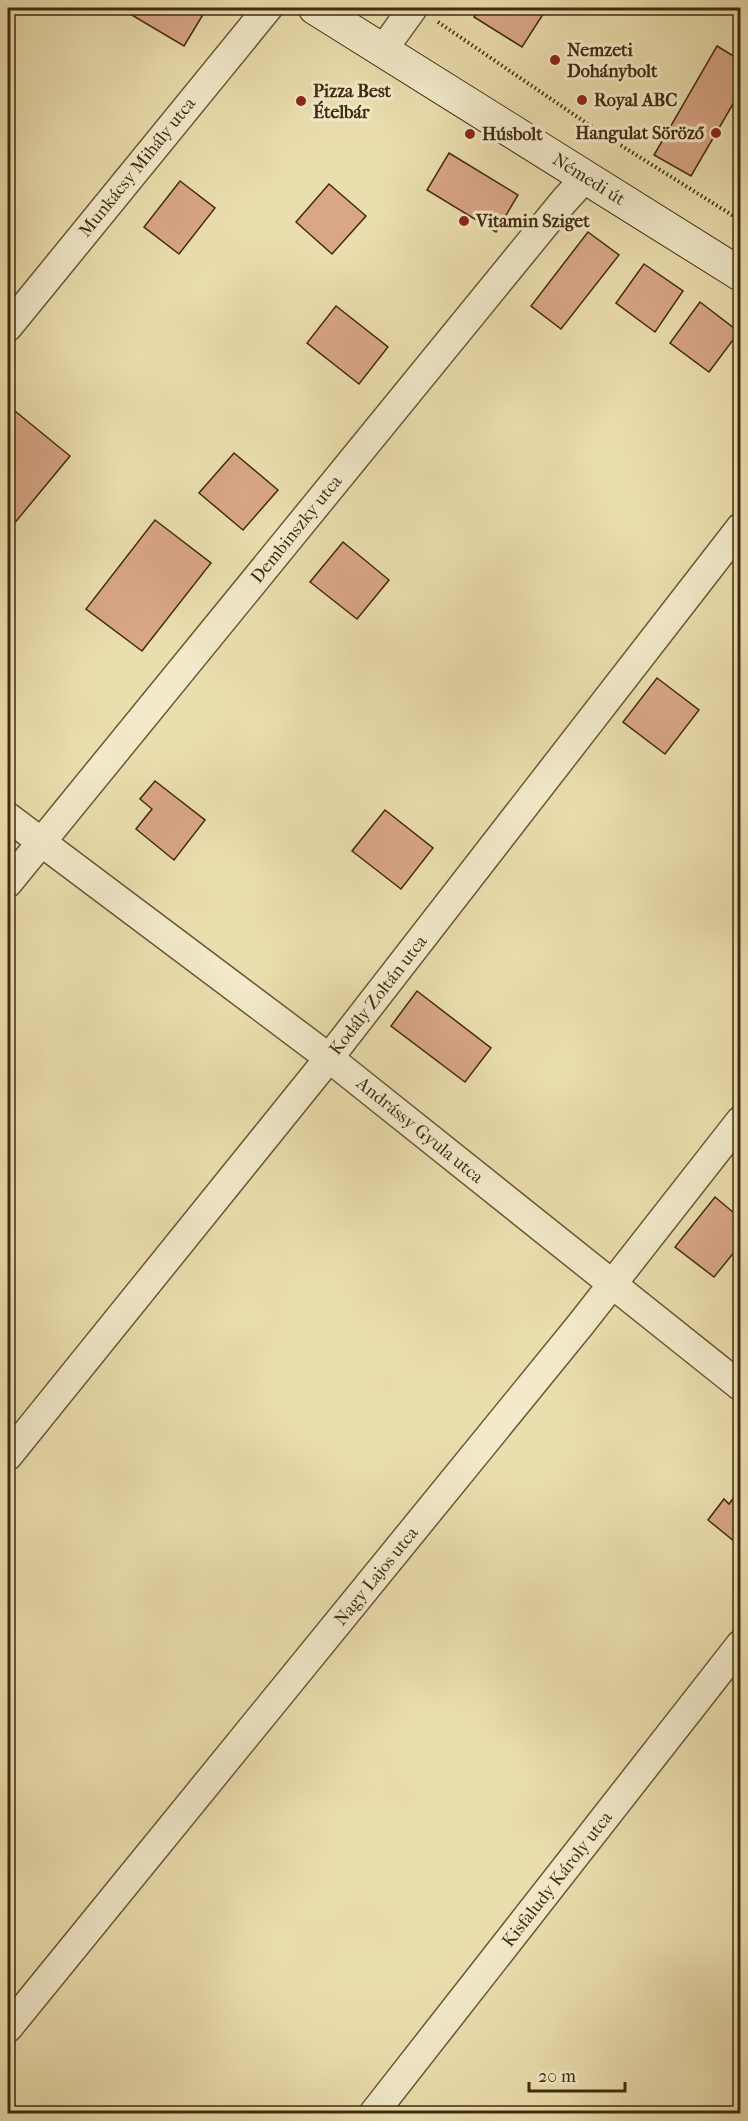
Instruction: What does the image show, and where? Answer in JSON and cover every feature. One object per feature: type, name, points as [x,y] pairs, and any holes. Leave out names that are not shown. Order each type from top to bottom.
[{"type":"main road","name":"Némedi út","points":[[315,8],[741,274]]},
{"type":"street","name":"Munkácsy Mihály utca","points":[[8,327],[268,8]]},
{"type":"street","points":[[382,51],[423,13]]},
{"type":"street","name":"Dembinszky utca","points":[[8,883],[39,842],[586,177]]},
{"type":"street","name":"Kodály Zoltán utca","points":[[8,1456],[329,1058],[741,528]]},
{"type":"street","name":"Andrássy Gyula utca","points":[[8,817],[329,1058],[741,1386]]},
{"type":"street","name":"Nagy Lajos utca","points":[[8,2028],[613,1284],[741,1121]]},
{"type":"street","name":"Kisfaludy Károly utca","points":[[373,2114],[741,1645]]},
{"type":"path","points":[[423,13],[598,131],[741,220]]},
{"type":"building","points":[[134,8],[207,8],[184,46],[130,14]]},
{"type":"building","points":[[480,8],[547,8],[522,47],[474,17]]},
{"type":"building","points":[[717,46],[740,60],[740,92],[691,176],[654,155]]},
{"type":"building","points":[[449,153],[518,195],[496,232],[427,190]]},
{"type":"building","points":[[180,181],[215,208],[179,254],[144,227]]},
{"type":"building","points":[[329,184],[366,216],[332,254],[296,222]]},
{"type":"building","points":[[588,232],[619,255],[561,329],[531,306]]},
{"type":"building","points":[[644,264],[683,291],[655,332],[616,303]]},
{"type":"building","points":[[700,302],[739,332],[709,372],[670,343]]},
{"type":"building","points":[[336,306],[388,347],[359,384],[307,343]]},
{"type":"building","points":[[15,411],[70,456],[8,531],[8,421]]},
{"type":"building","points":[[234,453],[278,490],[243,530],[199,493]]},
{"type":"building","points":[[155,520],[211,563],[142,651],[86,609]]},
{"type":"building","points":[[343,542],[389,580],[357,619],[310,582]]},
{"type":"building","points":[[657,678],[699,710],[665,754],[623,722]]},
{"type":"building","points":[[155,781],[205,820],[174,860],[136,829],[152,809],[140,799]]},
{"type":"building","points":[[385,810],[433,848],[401,889],[352,851]]},
{"type":"building","points":[[417,991],[491,1048],[465,1082],[391,1026]]},
{"type":"building","points":[[715,1197],[740,1218],[740,1245],[714,1277],[675,1247]]},
{"type":"building","points":[[740,1489],[740,1546],[708,1520],[724,1499],[729,1504]]},
{"type":"place","name":"Nemzeti Dohánybolt","points":[[555,60]]},
{"type":"place","name":"Royal ABC","points":[[582,100]]},
{"type":"place","name":"Pizza Best Ételbár","points":[[301,101]]},
{"type":"place","name":"Hangulat Söröző","points":[[716,133]]},
{"type":"place","name":"Húsbolt","points":[[470,134]]},
{"type":"place","name":"Vitamin Sziget","points":[[464,221]]}]
